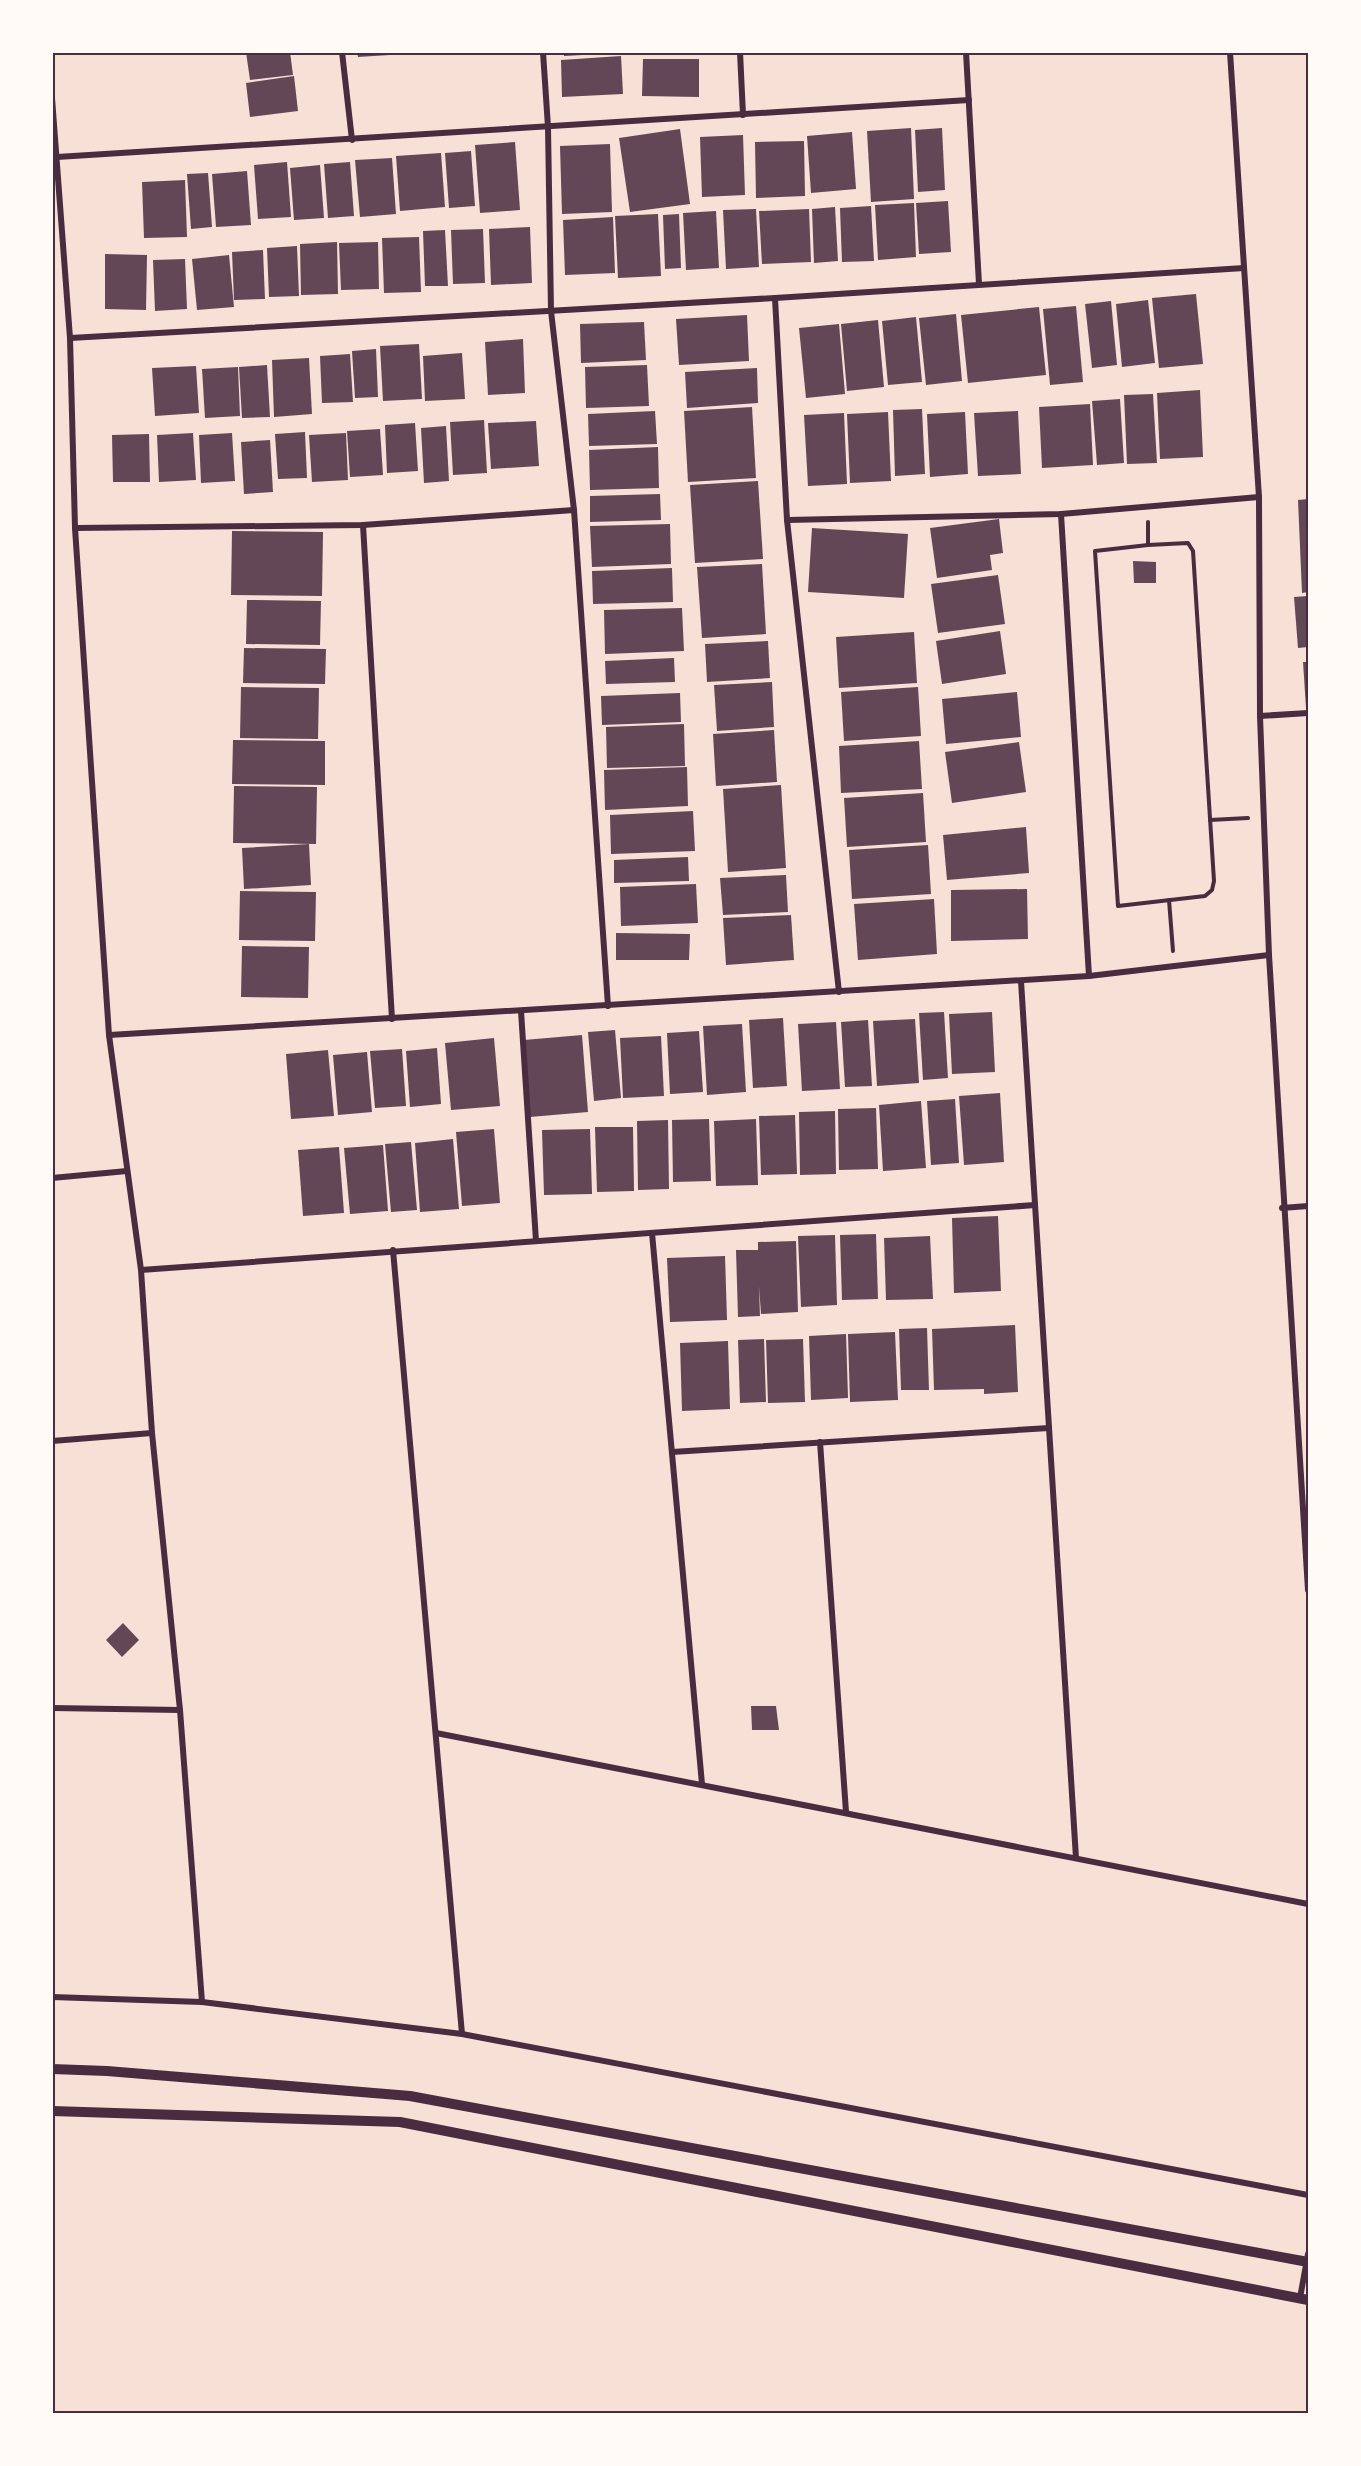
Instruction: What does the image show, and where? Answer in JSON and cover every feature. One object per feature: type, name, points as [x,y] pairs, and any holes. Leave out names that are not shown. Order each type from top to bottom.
[{"type":"street","points":[[342,52],[352,140]]},
{"type":"street","points":[[543,52],[548,127],[551,311],[574,510],[608,1006]]},
{"type":"street","points":[[740,52],[743,115]]},
{"type":"street","points":[[966,52],[980,284]]},
{"type":"street","points":[[1230,52],[1259,497],[1260,716],[1269,955],[1282,1208],[1308,1590]]},
{"type":"street","points":[[52,98],[70,338],[75,528],[109,1035],[141,1270],[152,1433],[180,1710],[202,2002]]},
{"type":"street","points":[[57,157],[969,100]]},
{"type":"street","points":[[70,338],[775,298],[1244,268]]},
{"type":"street","points":[[775,298],[787,520],[840,992]]},
{"type":"street","points":[[787,520],[1061,514],[1259,497]]},
{"type":"street","points":[[75,528],[363,525],[574,510]]},
{"type":"street","points":[[1061,514],[1089,976]]},
{"type":"street","points":[[363,525],[392,1019]]},
{"type":"street","points":[[1260,716],[1308,713]]},
{"type":"street","points":[[109,1035],[1021,981],[1089,976],[1269,955]]},
{"type":"street","points":[[1021,981],[1076,1858]]},
{"type":"street","points":[[521,1011],[536,1241]]},
{"type":"street","points":[[52,1178],[127,1171]]},
{"type":"street","points":[[141,1270],[1035,1204]]},
{"type":"street","points":[[1282,1208],[1308,1206]]},
{"type":"street","points":[[652,1233],[702,1784]]},
{"type":"street","points":[[393,1250],[462,2034]]},
{"type":"street","points":[[672,1452],[1049,1428]]},
{"type":"street","points":[[52,1441],[152,1433]]},
{"type":"street","points":[[820,1442],[846,1812]]},
{"type":"street","points":[[52,1708],[180,1710]]},
{"type":"street","points":[[436,1733],[1308,1904]]},
{"type":"street","points":[[52,1997],[202,2002],[462,2034],[1308,2195]]},
{"type":"street","points":[[52,2069],[106,2071],[410,2096],[1308,2259],[1304,2299],[400,2122],[52,2111]]},
{"type":"path","points":[[1148,507],[1148,545]]},
{"type":"path","points":[[1188,543],[1193,551],[1214,880],[1212,890],[1205,896],[1118,906],[1095,551],[1148,545],[1188,543]]},
{"type":"path","points":[[1210,820],[1263,818]]},
{"type":"path","points":[[1169,900],[1174,966]]},
{"type":"building","points":[[246,52],[290,52],[293,75],[250,80]]},
{"type":"building","points":[[357,52],[406,52],[406,54],[358,57]]},
{"type":"building","points":[[564,52],[601,52],[601,54],[564,56]]},
{"type":"building","points":[[621,56],[623,94],[562,97],[561,60]]},
{"type":"building","points":[[643,59],[699,59],[699,97],[642,96]]},
{"type":"building","points":[[294,76],[298,111],[250,117],[246,83]]},
{"type":"building","points":[[911,128],[914,199],[871,202],[867,131]]},
{"type":"building","points":[[942,128],[945,190],[918,192],[915,130]]},
{"type":"building","points":[[680,129],[690,204],[630,212],[619,138]]},
{"type":"building","points":[[852,132],[856,189],[811,193],[807,136]]},
{"type":"building","points":[[743,135],[745,195],[702,197],[700,137]]},
{"type":"building","points":[[804,141],[805,196],[756,198],[755,142]]},
{"type":"building","points":[[515,142],[520,210],[480,213],[475,145]]},
{"type":"building","points":[[610,144],[612,212],[562,214],[560,146]]},
{"type":"building","points":[[471,151],[475,206],[449,208],[445,153]]},
{"type":"building","points":[[441,153],[445,207],[400,211],[396,156]]},
{"type":"building","points":[[392,158],[396,214],[360,217],[355,160]]},
{"type":"building","points":[[287,162],[291,217],[258,219],[254,165]]},
{"type":"building","points":[[350,162],[354,216],[328,218],[324,164]]},
{"type":"building","points":[[320,165],[324,218],[294,220],[290,168]]},
{"type":"building","points":[[247,171],[251,225],[216,227],[212,174]]},
{"type":"building","points":[[208,173],[212,227],[191,229],[187,174]]},
{"type":"building","points":[[185,180],[187,237],[144,238],[142,182]]},
{"type":"building","points":[[948,201],[951,252],[919,254],[916,203]]},
{"type":"building","points":[[914,203],[916,257],[878,260],[875,205]]},
{"type":"building","points":[[871,206],[874,261],[842,262],[840,208]]},
{"type":"building","points":[[835,207],[838,261],[814,263],[812,209]]},
{"type":"building","points":[[756,209],[759,267],[726,269],[723,210]]},
{"type":"building","points":[[809,209],[811,262],[762,264],[759,211]]},
{"type":"building","points":[[716,211],[719,268],[686,270],[683,213]]},
{"type":"building","points":[[658,214],[661,276],[618,278],[615,216]]},
{"type":"building","points":[[679,214],[681,268],[665,269],[663,215]]},
{"type":"building","points":[[613,217],[615,273],[565,275],[563,220]]},
{"type":"building","points":[[530,227],[532,283],[491,285],[489,229]]},
{"type":"building","points":[[483,229],[485,283],[453,284],[451,230]]},
{"type":"building","points":[[445,230],[448,286],[425,286],[423,231]]},
{"type":"building","points":[[419,237],[421,292],[384,293],[382,238]]},
{"type":"building","points":[[337,242],[338,294],[301,295],[300,244]]},
{"type":"building","points":[[378,242],[379,289],[341,290],[339,243]]},
{"type":"building","points":[[297,246],[299,296],[269,297],[267,248]]},
{"type":"building","points":[[263,250],[265,299],[234,300],[232,252]]},
{"type":"building","points":[[105,254],[147,255],[146,310],[105,309]]},
{"type":"building","points":[[229,255],[234,307],[197,310],[192,259]]},
{"type":"building","points":[[185,259],[187,309],[155,311],[153,260]]},
{"type":"building","points":[[1196,294],[1203,364],[1159,368],[1152,298]]},
{"type":"building","points":[[1148,300],[1155,363],[1122,367],[1116,304]]},
{"type":"building","points":[[1111,301],[1117,365],[1092,368],[1085,304]]},
{"type":"building","points":[[1076,306],[1083,382],[1050,385],[1043,309]]},
{"type":"building","points":[[1039,307],[1046,375],[968,383],[961,315]]},
{"type":"building","points":[[956,314],[962,381],[926,385],[919,318]]},
{"type":"building","points":[[747,315],[749,361],[679,365],[676,319]]},
{"type":"building","points":[[916,317],[922,382],[888,385],[882,321]]},
{"type":"building","points":[[878,320],[884,387],[847,391],[841,324]]},
{"type":"building","points":[[644,322],[646,360],[581,363],[580,324]]},
{"type":"building","points":[[839,324],[845,394],[806,398],[799,328]]},
{"type":"building","points":[[523,339],[525,393],[488,395],[485,342]]},
{"type":"building","points":[[419,344],[422,399],[383,401],[380,346]]},
{"type":"building","points":[[376,349],[378,397],[355,398],[352,351]]},
{"type":"building","points":[[462,353],[465,399],[425,401],[423,356]]},
{"type":"building","points":[[350,354],[353,402],[322,403],[320,356]]},
{"type":"building","points":[[309,358],[312,414],[274,417],[272,360]]},
{"type":"building","points":[[267,365],[270,417],[242,418],[239,367]]},
{"type":"building","points":[[647,365],[649,406],[586,408],[585,367]]},
{"type":"building","points":[[196,366],[199,413],[155,416],[152,368]]},
{"type":"building","points":[[238,367],[240,416],[205,418],[202,369]]},
{"type":"building","points":[[757,368],[758,403],[687,408],[685,372]]},
{"type":"building","points":[[1200,390],[1203,457],[1160,459],[1157,393]]},
{"type":"building","points":[[1153,394],[1157,463],[1127,464],[1124,395]]},
{"type":"building","points":[[1120,399],[1124,463],[1097,465],[1092,401]]},
{"type":"building","points":[[1090,404],[1093,465],[1042,468],[1039,407]]},
{"type":"building","points":[[752,407],[756,478],[688,482],[684,411]]},
{"type":"building","points":[[922,409],[925,474],[895,476],[893,410]]},
{"type":"building","points":[[655,411],[657,444],[589,446],[588,414]]},
{"type":"building","points":[[1018,411],[1021,474],[978,476],[974,413]]},
{"type":"building","points":[[888,412],[891,481],[850,483],[847,414]]},
{"type":"building","points":[[965,412],[968,474],[930,477],[927,414]]},
{"type":"building","points":[[844,413],[847,484],[808,486],[804,415]]},
{"type":"building","points":[[484,420],[487,473],[453,475],[450,422]]},
{"type":"building","points":[[536,421],[539,466],[491,469],[488,423]]},
{"type":"building","points":[[415,423],[418,471],[387,473],[385,425]]},
{"type":"building","points":[[446,426],[449,481],[424,483],[421,428]]},
{"type":"building","points":[[380,429],[383,475],[350,477],[347,431]]},
{"type":"building","points":[[305,432],[307,478],[278,479],[275,434]]},
{"type":"building","points":[[193,433],[196,480],[159,482],[157,435]]},
{"type":"building","points":[[232,433],[235,481],[201,483],[199,435]]},
{"type":"building","points":[[346,433],[348,480],[312,482],[309,435]]},
{"type":"building","points":[[149,434],[150,482],[113,482],[112,435]]},
{"type":"building","points":[[270,440],[273,492],[244,494],[241,442]]},
{"type":"building","points":[[658,447],[659,488],[590,490],[589,450]]},
{"type":"building","points":[[758,481],[763,559],[695,563],[690,485]]},
{"type":"building","points":[[660,494],[661,520],[590,522],[590,496]]},
{"type":"building","points":[[1308,499],[1308,592],[1302,593],[1298,500]]},
{"type":"building","points":[[999,519],[1003,553],[990,555],[992,570],[937,578],[930,528]]},
{"type":"building","points":[[670,524],[671,564],[592,567],[590,526]]},
{"type":"building","points":[[812,528],[908,534],[904,598],[808,592]]},
{"type":"building","points":[[232,531],[323,532],[322,596],[231,595]]},
{"type":"building","points":[[1133,561],[1156,562],[1156,583],[1134,583]]},
{"type":"building","points":[[762,564],[766,634],[702,638],[697,567]]},
{"type":"building","points":[[672,568],[673,602],[593,604],[592,571]]},
{"type":"building","points":[[998,575],[1005,624],[938,633],[931,584]]},
{"type":"building","points":[[1308,596],[1308,647],[1298,648],[1294,597]]},
{"type":"building","points":[[247,600],[321,601],[320,645],[246,644]]},
{"type":"building","points":[[682,608],[684,651],[605,654],[604,610]]},
{"type":"building","points":[[1000,631],[1006,674],[942,684],[936,641]]},
{"type":"building","points":[[914,632],[917,683],[839,688],[836,637]]},
{"type":"building","points":[[768,641],[770,678],[707,682],[705,644]]},
{"type":"building","points":[[244,648],[326,649],[325,684],[243,683]]},
{"type":"building","points":[[674,658],[675,682],[606,684],[605,661]]},
{"type":"building","points":[[1303,662],[1308,662],[1308,707],[1306,708]]},
{"type":"building","points":[[772,682],[774,727],[717,731],[714,685]]},
{"type":"building","points":[[241,687],[319,688],[318,739],[240,738]]},
{"type":"building","points":[[918,687],[921,736],[844,741],[841,692]]},
{"type":"building","points":[[1017,692],[1021,737],[946,744],[942,699]]},
{"type":"building","points":[[680,693],[681,722],[602,725],[601,696]]},
{"type":"building","points":[[684,724],[685,766],[607,768],[606,727]]},
{"type":"building","points":[[774,730],[777,782],[716,786],[713,734]]},
{"type":"building","points":[[233,740],[325,741],[325,785],[232,784]]},
{"type":"building","points":[[919,741],[922,789],[841,793],[839,746]]},
{"type":"building","points":[[1019,742],[1026,792],[952,803],[945,752]]},
{"type":"building","points":[[687,767],[688,806],[605,810],[604,770]]},
{"type":"building","points":[[781,785],[786,868],[728,872],[723,789]]},
{"type":"building","points":[[234,786],[317,787],[316,844],[233,843]]},
{"type":"building","points":[[923,793],[926,842],[847,847],[844,798]]},
{"type":"building","points":[[693,811],[695,851],[611,854],[610,815]]},
{"type":"building","points":[[1026,827],[1029,873],[947,880],[943,835]]},
{"type":"building","points":[[309,844],[311,885],[244,889],[242,848]]},
{"type":"building","points":[[928,845],[931,894],[852,899],[849,850]]},
{"type":"building","points":[[688,857],[689,881],[614,883],[614,860]]},
{"type":"building","points":[[786,875],[788,912],[723,915],[720,878]]},
{"type":"building","points":[[696,884],[698,923],[621,926],[620,887]]},
{"type":"building","points":[[1027,889],[1028,939],[951,941],[951,890]]},
{"type":"building","points":[[240,891],[316,892],[315,941],[239,940]]},
{"type":"building","points":[[934,899],[937,954],[858,960],[854,904]]},
{"type":"building","points":[[791,915],[794,960],[726,965],[723,918]]},
{"type":"building","points":[[616,933],[690,934],[689,960],[616,960]]},
{"type":"building","points":[[242,946],[309,947],[308,998],[241,997]]},
{"type":"building","points":[[944,1012],[948,1078],[923,1080],[919,1013]]},
{"type":"building","points":[[992,1012],[995,1072],[952,1074],[949,1014]]},
{"type":"building","points":[[783,1018],[787,1086],[753,1088],[749,1020]]},
{"type":"building","points":[[915,1019],[919,1083],[877,1086],[873,1021]]},
{"type":"building","points":[[868,1020],[872,1086],[845,1087],[841,1022]]},
{"type":"building","points":[[836,1022],[840,1089],[802,1091],[798,1024]]},
{"type":"building","points":[[742,1024],[746,1092],[707,1095],[703,1026]]},
{"type":"building","points":[[615,1030],[621,1098],[594,1101],[588,1032]]},
{"type":"building","points":[[699,1031],[703,1092],[670,1094],[667,1033]]},
{"type":"building","points":[[582,1035],[588,1112],[530,1117],[524,1040]]},
{"type":"building","points":[[661,1036],[664,1096],[623,1098],[620,1038]]},
{"type":"building","points":[[494,1038],[500,1106],[451,1110],[445,1043]]},
{"type":"building","points":[[437,1048],[441,1104],[410,1107],[406,1051]]},
{"type":"building","points":[[402,1049],[406,1106],[375,1108],[370,1051]]},
{"type":"building","points":[[328,1050],[334,1116],[291,1119],[286,1054]]},
{"type":"building","points":[[367,1052],[372,1112],[338,1115],[333,1055]]},
{"type":"building","points":[[1000,1093],[1004,1162],[964,1165],[959,1096]]},
{"type":"building","points":[[955,1099],[959,1163],[931,1165],[927,1101]]},
{"type":"building","points":[[921,1101],[926,1168],[883,1171],[879,1105]]},
{"type":"building","points":[[876,1108],[878,1169],[839,1170],[838,1109]]},
{"type":"building","points":[[835,1111],[836,1174],[800,1175],[799,1112]]},
{"type":"building","points":[[795,1115],[797,1174],[761,1175],[759,1116]]},
{"type":"building","points":[[709,1119],[711,1181],[673,1182],[672,1120]]},
{"type":"building","points":[[756,1119],[758,1185],[716,1186],[714,1121]]},
{"type":"building","points":[[668,1120],[669,1189],[638,1190],[637,1121]]},
{"type":"building","points":[[595,1127],[633,1127],[634,1191],[597,1192]]},
{"type":"building","points":[[494,1129],[500,1203],[462,1206],[456,1132]]},
{"type":"building","points":[[590,1129],[592,1194],[544,1195],[542,1130]]},
{"type":"building","points":[[453,1139],[459,1209],[420,1212],[415,1143]]},
{"type":"building","points":[[411,1142],[417,1210],[391,1212],[385,1144]]},
{"type":"building","points":[[383,1145],[388,1211],[350,1214],[344,1148]]},
{"type":"building","points":[[339,1147],[344,1213],[303,1216],[298,1150]]},
{"type":"building","points":[[998,1216],[1001,1291],[954,1293],[952,1218]]},
{"type":"building","points":[[876,1234],[878,1299],[842,1300],[840,1235]]},
{"type":"building","points":[[835,1235],[837,1305],[801,1307],[798,1236]]},
{"type":"building","points":[[930,1236],[933,1299],[886,1300],[884,1238]]},
{"type":"building","points":[[796,1241],[798,1312],[761,1314],[759,1286],[760,1316],[738,1317],[736,1250],[758,1250],[758,1242]]},
{"type":"building","points":[[725,1256],[727,1320],[670,1322],[667,1258]]},
{"type":"building","points":[[1015,1325],[1018,1392],[984,1394],[984,1389],[934,1390],[932,1329]]},
{"type":"building","points":[[927,1328],[929,1390],[901,1390],[899,1329]]},
{"type":"building","points":[[895,1332],[898,1400],[850,1402],[848,1334]]},
{"type":"building","points":[[846,1334],[848,1398],[811,1400],[809,1336]]},
{"type":"building","points":[[764,1339],[766,1402],[740,1403],[738,1340]]},
{"type":"building","points":[[803,1339],[805,1402],[768,1403],[766,1340]]},
{"type":"building","points":[[728,1341],[730,1409],[682,1411],[680,1343]]},
{"type":"building","points":[[123,1623],[139,1640],[122,1657],[106,1640]]},
{"type":"building","points":[[751,1706],[776,1706],[779,1730],[752,1730]]}]
